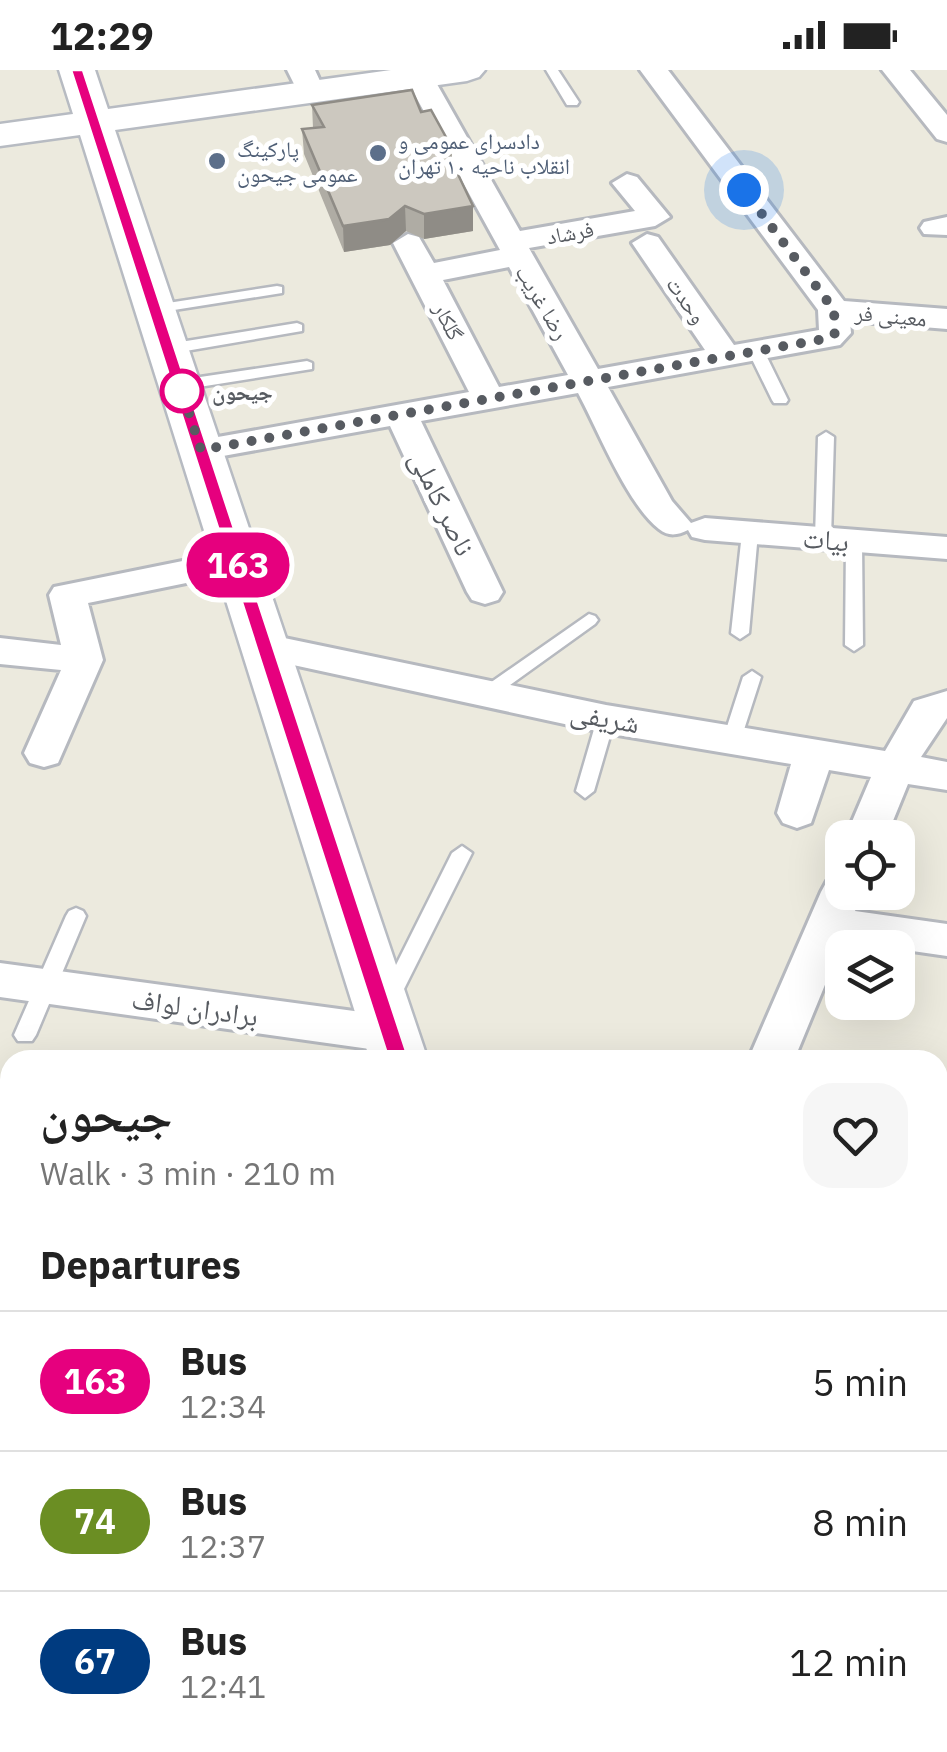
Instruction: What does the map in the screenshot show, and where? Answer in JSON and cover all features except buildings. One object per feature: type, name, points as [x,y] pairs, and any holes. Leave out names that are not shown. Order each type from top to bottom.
[{"type":"main road","points":[[77,70],[391,1035]]},
{"type":"main road","points":[[0,135],[94,122],[306,81],[418,77],[467,70]]},
{"type":"street","points":[[654,70],[832,324]]},
{"type":"street","points":[[896,70],[947,133]]},
{"type":"street","name":"رضا غریب","points":[[418,77],[658,508],[689,526]]},
{"type":"street","points":[[627,183],[655,217],[639,232]]},
{"type":"street","name":"فرشاد","points":[[425,274],[512,249],[639,232]]},
{"type":"street","name":"وحدت","points":[[639,232],[741,354]]},
{"type":"street","name":"گلکار","points":[[408,243],[489,399]]},
{"type":"street","name":"معینی فر","points":[[201,450],[741,354],[832,324],[947,319]]},
{"type":"street","name":"ناصر کاملی","points":[[400,415],[485,592]]},
{"type":"street","name":"بیات","points":[[689,526],[947,548]]},
{"type":"street","points":[[44,753],[84,660],[67,595],[237,562]]},
{"type":"street","name":"شریفی","points":[[265,647],[606,718],[947,776]]},
{"type":"street","points":[[0,652],[84,660]]},
{"type":"street","points":[[873,820],[895,768],[940,705]]},
{"type":"street","points":[[797,812],[812,755]]},
{"type":"street","points":[[775,1050],[835,910]]},
{"type":"street","points":[[846,910],[947,940]]},
{"type":"street","name":"برادران لواف","points":[[0,980],[391,1035]]},
{"type":"lane","points":[[552,70],[572,102]]},
{"type":"lane","points":[[168,348],[277,290]]},
{"type":"lane","points":[[168,348],[297,328]]},
{"type":"lane","points":[[168,348],[307,366]]},
{"type":"lane","points":[[741,354],[780,400]]},
{"type":"lane","points":[[826,437],[854,645]]},
{"type":"lane","points":[[740,633],[750,532]]},
{"type":"lane","points":[[486,694],[589,620]]},
{"type":"lane","points":[[732,739],[752,678]]},
{"type":"lane","points":[[585,791],[606,718]]},
{"type":"lane","points":[[391,1035],[462,853]]},
{"type":"lane","points":[[25,1035],[76,916]]},
{"type":"bus line","name":"163","points":[[77,70],[396,1050]]},
{"type":"place","name":"دادسرای عمومی و انقلاب ناحیه ۱۰ تهران","points":[[378,153]]},
{"type":"place","name":"پارکینگ عمومی جیحون","points":[[217,161]]},
{"type":"place","name":"جیحون","points":[[182,391]]},
{"type":"route","points":[[182,391],[180,385],[201,450],[830,338],[835,333],[834,310],[744,190]]}]
